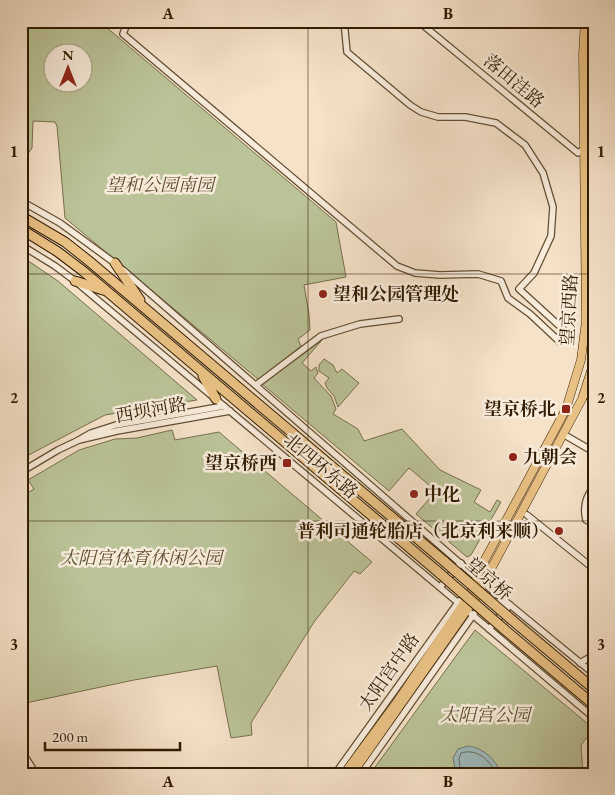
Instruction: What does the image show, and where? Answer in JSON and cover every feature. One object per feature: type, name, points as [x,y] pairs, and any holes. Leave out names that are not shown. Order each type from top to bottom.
[{"type":"highway","name":"北四环东路","points":[[21,216],[65,242],[445,562]]},
{"type":"highway","name":"北四环东路","points":[[21,229],[58,252],[106,291],[437,571]]},
{"type":"highway","points":[[21,236],[58,252]]},
{"type":"highway","points":[[115,264],[148,310]]},
{"type":"highway","points":[[74,281],[106,291]]},
{"type":"highway","points":[[199,369],[216,399]]},
{"type":"highway","name":"望京桥","points":[[445,562],[594,690]]},
{"type":"highway","name":"望京桥","points":[[437,571],[594,705]]},
{"type":"main road","name":"望京西路","points":[[585,21],[583,54],[594,202]]},
{"type":"main road","name":"望京西路","points":[[474,595],[476,576],[566,408],[590,331],[589,49],[592,21]]},
{"type":"main road","name":"望京西路","points":[[474,595],[484,583],[563,434],[592,384],[594,362]]},
{"type":"main road","points":[[465,608],[474,595]]},
{"type":"main road","name":"太阳宫中路","points":[[344,774],[465,608]]},
{"type":"main road","name":"太阳宫中路","points":[[352,774],[398,710],[465,608]]},
{"type":"street","points":[[128,21],[123,34],[397,266],[415,273],[440,275],[478,274],[501,281],[508,298],[530,314],[560,342]]},
{"type":"street","points":[[344,21],[346,52],[410,105],[421,112],[438,117],[465,117],[496,123],[525,145],[543,173],[553,208],[551,236],[534,273],[519,289],[564,330]]},
{"type":"street","name":"落田洼路","points":[[418,21],[578,153],[590,144]]},
{"type":"street","name":"北四环东路","points":[[21,201],[60,223],[115,264],[484,583]]},
{"type":"street","name":"北四环东路","points":[[21,245],[55,266],[74,281],[594,718]]},
{"type":"street","points":[[256,385],[322,336],[360,324],[399,319]]},
{"type":"street","name":"西坝河路","points":[[21,472],[91,433],[116,425],[224,406]]},
{"type":"street","name":"西坝河路","points":[[79,440],[117,431],[230,411]]},
{"type":"street","points":[[563,434],[594,452]]},
{"type":"street","points":[[594,487],[586,500],[584,511],[586,520],[594,524]]},
{"type":"street","points":[[527,515],[594,569]]},
{"type":"street","points":[[461,563],[440,587],[510,605]]},
{"type":"street","points":[[484,583],[594,674]]},
{"type":"street","name":"太阳宫中路","points":[[361,774],[393,729],[474,595]]},
{"type":"street","points":[[489,629],[510,605]]},
{"type":"street","name":"太阳宫中路","points":[[335,774],[376,716],[465,608]]},
{"type":"street","points":[[580,663],[594,655]]},
{"type":"street","points":[[376,716],[399,699]]},
{"type":"street","points":[[393,729],[398,710]]},
{"type":"street","points":[[21,750],[36,774]]},
{"type":"street","points":[[591,774],[594,771]]},
{"type":"green space","name":"望和公园南园","points":[[21,21],[99,21],[336,222],[346,277],[304,285],[310,330],[298,339],[301,346],[259,380],[65,218],[57,126],[55,122],[33,121],[32,148],[21,164]]},
{"type":"green space","points":[[21,256],[58,281],[197,400],[105,415],[21,459]]},
{"type":"green space","points":[[322,340],[302,363],[311,371],[316,367],[318,373],[314,378],[331,396],[336,409],[333,414],[358,429],[364,441],[402,429],[440,470],[481,490],[474,502],[490,512],[497,500],[501,502],[471,555],[467,557],[416,514],[436,491],[409,468],[389,491],[262,384]]},
{"type":"green space","points":[[324,359],[333,365],[337,373],[342,369],[359,383],[338,407],[334,396],[325,383],[329,378],[319,371],[319,365]]},
{"type":"green space","name":"太阳宫体育休闲公园","points":[[172,430],[175,440],[219,432],[372,562],[360,574],[354,571],[314,622],[251,723],[252,735],[231,738],[217,666],[134,680],[21,704],[21,497],[34,489],[28,480],[79,450],[115,439],[137,438]]},
{"type":"green space","name":"太阳宫公园","points":[[475,630],[594,729],[581,745],[583,774],[370,774]]},
{"type":"water","points":[[468,746],[479,749],[488,755],[502,774],[456,774],[453,758],[458,749]]},
{"type":"place","name":"望和公园管理处","points":[[323,294]]},
{"type":"place","name":"望京桥北","points":[[566,409]]},
{"type":"place","name":"九朝会","points":[[513,457]]},
{"type":"place","name":"望京桥西","points":[[287,463]]},
{"type":"place","name":"中化","points":[[414,494]]},
{"type":"place","name":"普利司通轮胎店（北京利来顺）","points":[[559,531]]}]
